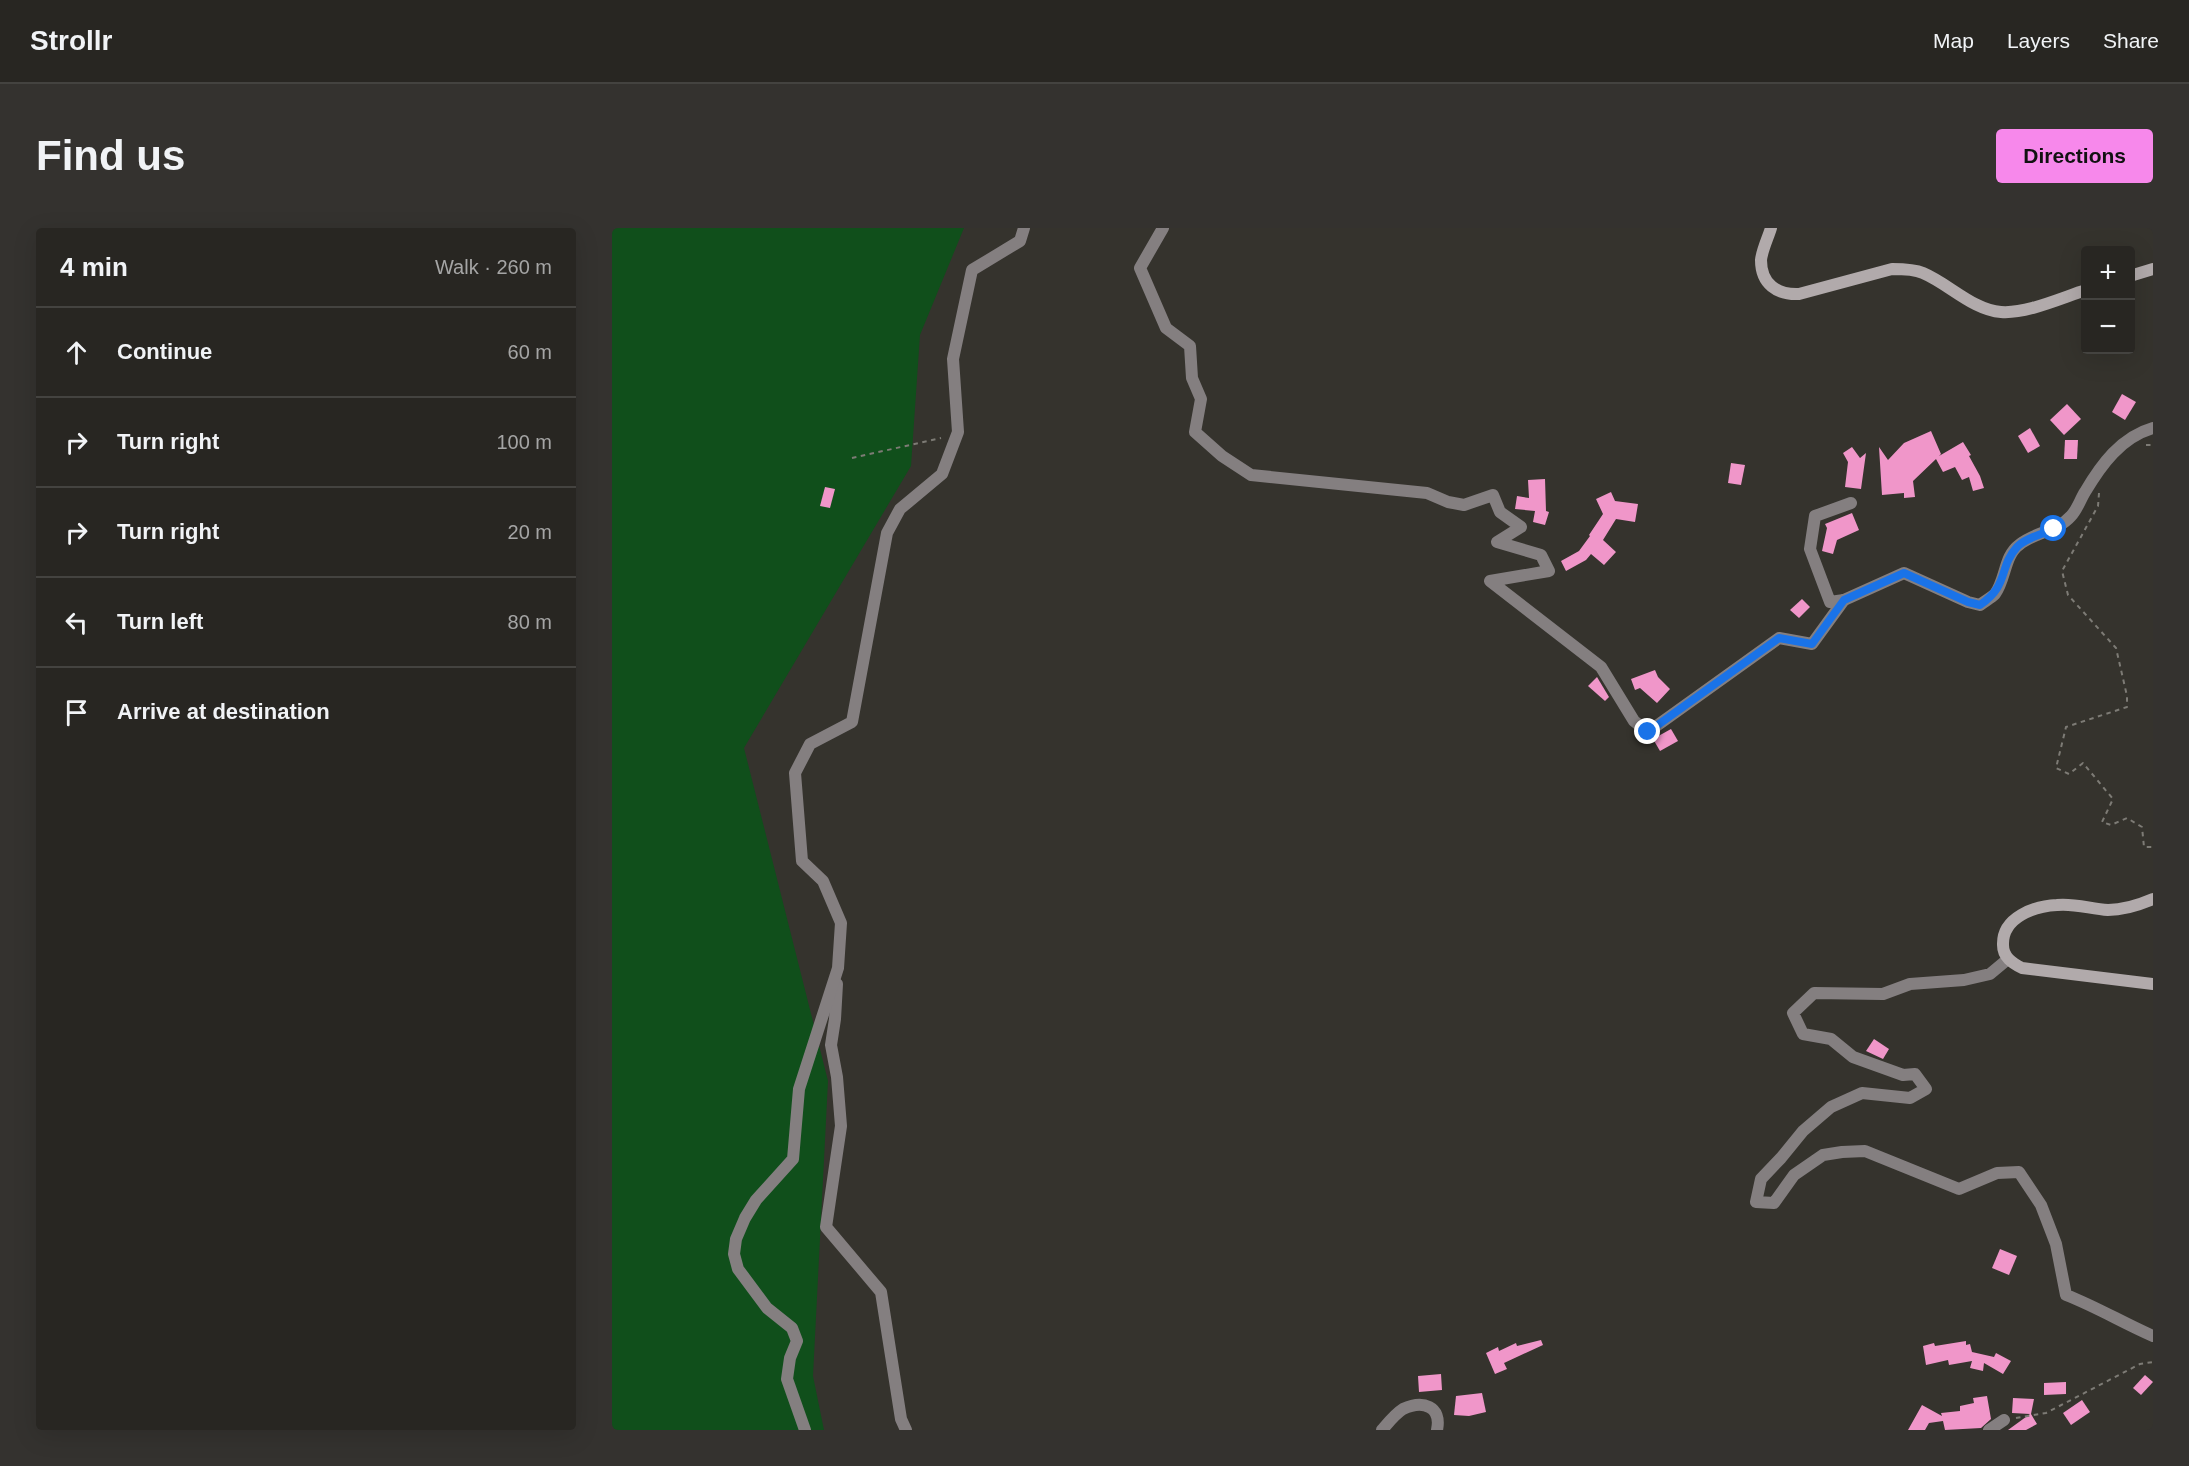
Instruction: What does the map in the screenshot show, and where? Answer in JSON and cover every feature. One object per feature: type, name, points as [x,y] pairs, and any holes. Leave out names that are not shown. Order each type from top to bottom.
[{"type":"main road","points":[[1771,228],[1761,258],[1762,272],[1768,282],[1785,294],[1799,294],[1892,269],[1922,272],[1987,309],[2000,312],[2014,312],[2081,291]]},
{"type":"main road","points":[[2135,274],[2153,269]]},
{"type":"main road","points":[[2153,899],[2142,904],[2110,910],[2058,904],[2024,912],[2014,919],[2003,938],[2003,949],[2008,959],[2022,968],[2153,984]]},
{"type":"street","points":[[906,1430],[901,1419],[881,1293],[826,1227],[841,1126],[837,1077],[831,1045],[842,923],[823,881],[802,861],[795,773],[810,744],[852,722],[887,533],[900,509],[942,474],[958,432],[953,359],[972,270],[1020,241],[1024,228]]},
{"type":"street","points":[[1163,228],[1140,268],[1166,328],[1190,346],[1192,378],[1200,399],[1195,432],[1222,456],[1251,475],[1427,493],[1448,502],[1464,505],[1493,495],[1500,512],[1521,527],[1497,542],[1541,555],[1549,571],[1490,581],[1601,667],[1634,721],[1648,732],[1779,638],[1812,644],[1844,600]]},
{"type":"street","points":[[1851,503],[1815,516],[1810,549],[1830,602],[1844,600],[1904,573],[1968,602],[1980,605],[1994,595],[2002,582],[2008,559],[2018,545],[2054,529],[2071,517],[2096,474],[2111,454],[2128,439],[2153,428]]},
{"type":"street","points":[[2008,959],[1990,974],[1964,980],[1910,984],[1883,994],[1814,993],[1793,1013],[1803,1034],[1831,1039],[1852,1057],[1902,1075],[1915,1074],[1926,1089],[1910,1098],[1862,1093],[1832,1107],[1803,1131],[1761,1179],[1756,1202],[1774,1203],[1794,1175],[1823,1155],[1842,1152],[1865,1151],[1959,1189],[1997,1173],[2019,1172],[2041,1205],[2056,1244],[2066,1295],[2098,1308],[2131,1327],[2153,1336]]},
{"type":"street","points":[[805,1430],[787,1379],[790,1358],[797,1341],[792,1328],[767,1308],[738,1269],[734,1254],[736,1239],[756,1200],[794,1159],[799,1089],[838,968]]},
{"type":"street","points":[[1382,1430],[1389,1420],[1402,1410],[1416,1405],[1429,1407],[1436,1411],[1439,1419],[1437,1430]]},
{"type":"street","points":[[1989,1430],[2004,1420]]},
{"type":"path","points":[[852,458],[932,442],[958,432]]},
{"type":"path","points":[[2138,449],[2148,444],[2153,445]]},
{"type":"path","points":[[2100,487],[2098,506],[2062,571],[2068,595],[2116,648],[2127,696],[2127,707],[2066,727],[2056,768],[2069,774],[2083,763],[2113,799],[2102,822],[2111,825],[2127,818],[2142,827],[2144,847],[2153,847]]},
{"type":"path","points":[[2004,1420],[2046,1413],[2140,1364],[2153,1362]]},
{"type":"green space","points":[[612,228],[964,228],[920,335],[911,466],[744,748],[828,1081],[813,1376],[824,1430],[612,1430]]},
{"type":"building","points":[[2122,394],[2136,402],[2125,420],[2112,412]]},
{"type":"building","points":[[2067,404],[2081,419],[2064,435],[2050,420]]},
{"type":"building","points":[[2030,428],[2040,446],[2028,453],[2018,436]]},
{"type":"building","points":[[1931,431],[1941,454],[1939,456],[1963,442],[1971,455],[1969,456],[1984,488],[1973,491],[1969,477],[1962,480],[1955,467],[1943,472],[1936,459],[1913,481],[1915,497],[1904,498],[1904,493],[1882,495],[1879,447],[1888,460],[1904,443]]},
{"type":"building","points":[[2065,440],[2078,440],[2077,459],[2064,459]]},
{"type":"building","points":[[1852,447],[1860,458],[1866,453],[1861,489],[1845,487],[1848,462],[1843,453]]},
{"type":"building","points":[[1731,463],[1745,465],[1741,485],[1728,483]]},
{"type":"building","points":[[1545,479],[1546,511],[1549,512],[1545,525],[1533,522],[1535,511],[1515,509],[1517,496],[1529,498],[1528,480]]},
{"type":"building","points":[[825,487],[835,489],[830,508],[820,506]]},
{"type":"building","points":[[1611,492],[1615,501],[1638,504],[1635,522],[1616,519],[1603,540],[1616,552],[1604,565],[1591,554],[1586,560],[1566,571],[1561,561],[1579,551],[1603,514],[1596,499]]},
{"type":"building","points":[[1852,513],[1859,530],[1837,540],[1833,554],[1822,551],[1827,528],[1825,524]]},
{"type":"building","points":[[1802,599],[1810,607],[1799,618],[1790,610]]},
{"type":"building","points":[[1655,670],[1658,677],[1670,689],[1657,703],[1640,688],[1635,690],[1631,679]]},
{"type":"building","points":[[1597,677],[1609,697],[1605,701],[1588,686]]},
{"type":"building","points":[[1671,729],[1678,741],[1660,751],[1653,739]]},
{"type":"building","points":[[1874,1039],[1889,1049],[1883,1059],[1866,1051]]},
{"type":"building","points":[[2000,1249],[2017,1256],[2009,1275],[1992,1268]]},
{"type":"building","points":[[1541,1340],[1543,1345],[1504,1363],[1507,1369],[1495,1374],[1486,1353],[1498,1347],[1499,1351],[1516,1343],[1517,1346]]},
{"type":"building","points":[[1966,1341],[1966,1345],[1970,1344],[1972,1352],[1994,1357],[1996,1353],[2011,1361],[2003,1374],[1984,1363],[1983,1371],[1970,1368],[1972,1361],[1949,1365],[1948,1360],[1926,1365],[1923,1346]]},
{"type":"building","points":[[1441,1374],[1442,1390],[1419,1392],[1418,1376]]},
{"type":"building","points":[[2145,1375],[2153,1382],[2141,1395],[2133,1388]]},
{"type":"building","points":[[2066,1382],[2066,1394],[2044,1395],[2044,1383]]},
{"type":"building","points":[[1482,1393],[1486,1412],[1469,1416],[1454,1415],[1456,1396]]},
{"type":"building","points":[[1987,1396],[1991,1419],[1981,1428],[1945,1430],[1943,1421],[1929,1423],[1925,1430],[1908,1430],[1922,1405],[1942,1416],[1941,1413],[1960,1411],[1960,1406],[1974,1403],[1973,1398]]},
{"type":"building","points":[[2013,1398],[2034,1399],[2031,1414],[2037,1424],[2026,1430],[2008,1430],[2030,1414],[2012,1413]]},
{"type":"building","points":[[2082,1400],[2090,1412],[2071,1425],[2063,1413]]},
{"type":"route","points":[[1648,732],[1779,638],[1812,644],[1844,600],[1894,576],[1904,573],[1968,602],[1980,605],[1994,595],[2002,582],[2008,559],[2018,545],[2054,529]]}]
